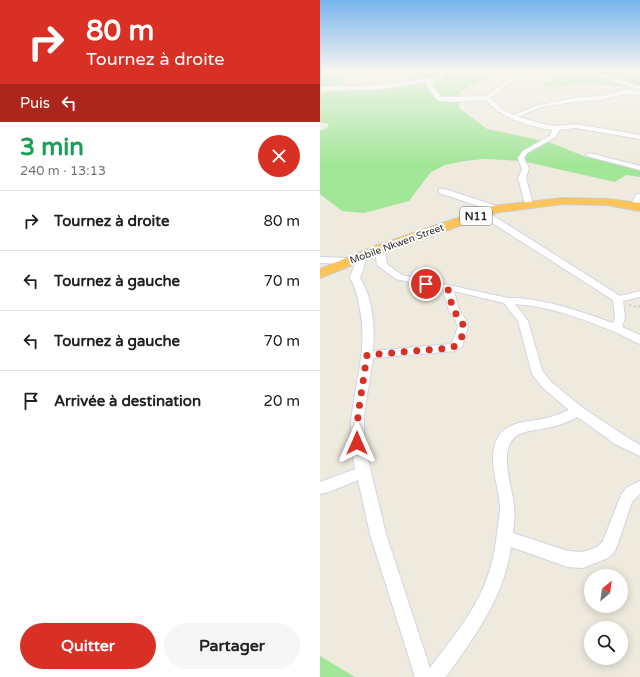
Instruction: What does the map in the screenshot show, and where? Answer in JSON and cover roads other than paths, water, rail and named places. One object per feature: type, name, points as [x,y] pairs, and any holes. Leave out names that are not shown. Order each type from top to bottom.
[{"type":"highway","name":"Mobile Nkwen Street","points":[[320,274],[380,249],[496,209],[529,204],[571,201],[607,202],[640,207]]},
{"type":"street","points":[[492,103],[500,110],[514,117],[556,128],[575,126],[640,136]]},
{"type":"street","points":[[514,117],[541,106],[559,103]]},
{"type":"street","points":[[529,204],[522,178],[526,167],[521,158],[525,152],[554,136],[556,133],[556,128]]},
{"type":"street","points":[[589,155],[640,168]]},
{"type":"street","points":[[442,191],[496,209]]},
{"type":"street","points":[[640,196],[636,199],[636,202],[640,203]]},
{"type":"street","points":[[483,213],[618,299],[640,294]]},
{"type":"street","points":[[380,249],[382,265],[389,271],[410,280],[448,289],[491,296],[508,301],[524,300],[616,328],[640,340]]},
{"type":"street","points":[[320,260],[355,259],[354,278],[360,286],[368,321],[369,335],[357,428],[357,443],[363,472],[385,555],[424,677]]},
{"type":"street","points":[[367,355],[455,347],[458,344],[463,327],[461,320],[454,311],[448,289]]},
{"type":"street","points":[[616,328],[620,318],[618,299]]},
{"type":"street","points":[[508,301],[523,322],[536,371],[546,384],[579,411],[620,440],[640,451]]},
{"type":"street","points":[[435,677],[478,614],[490,592],[498,570],[504,537],[508,500],[499,456],[502,444],[509,434],[519,429],[550,423],[579,411]]},
{"type":"street","points":[[320,488],[324,488],[363,472]]},
{"type":"street","points":[[504,537],[568,559],[583,560],[589,558],[602,553],[609,546],[626,499],[631,492],[640,486]]}]
